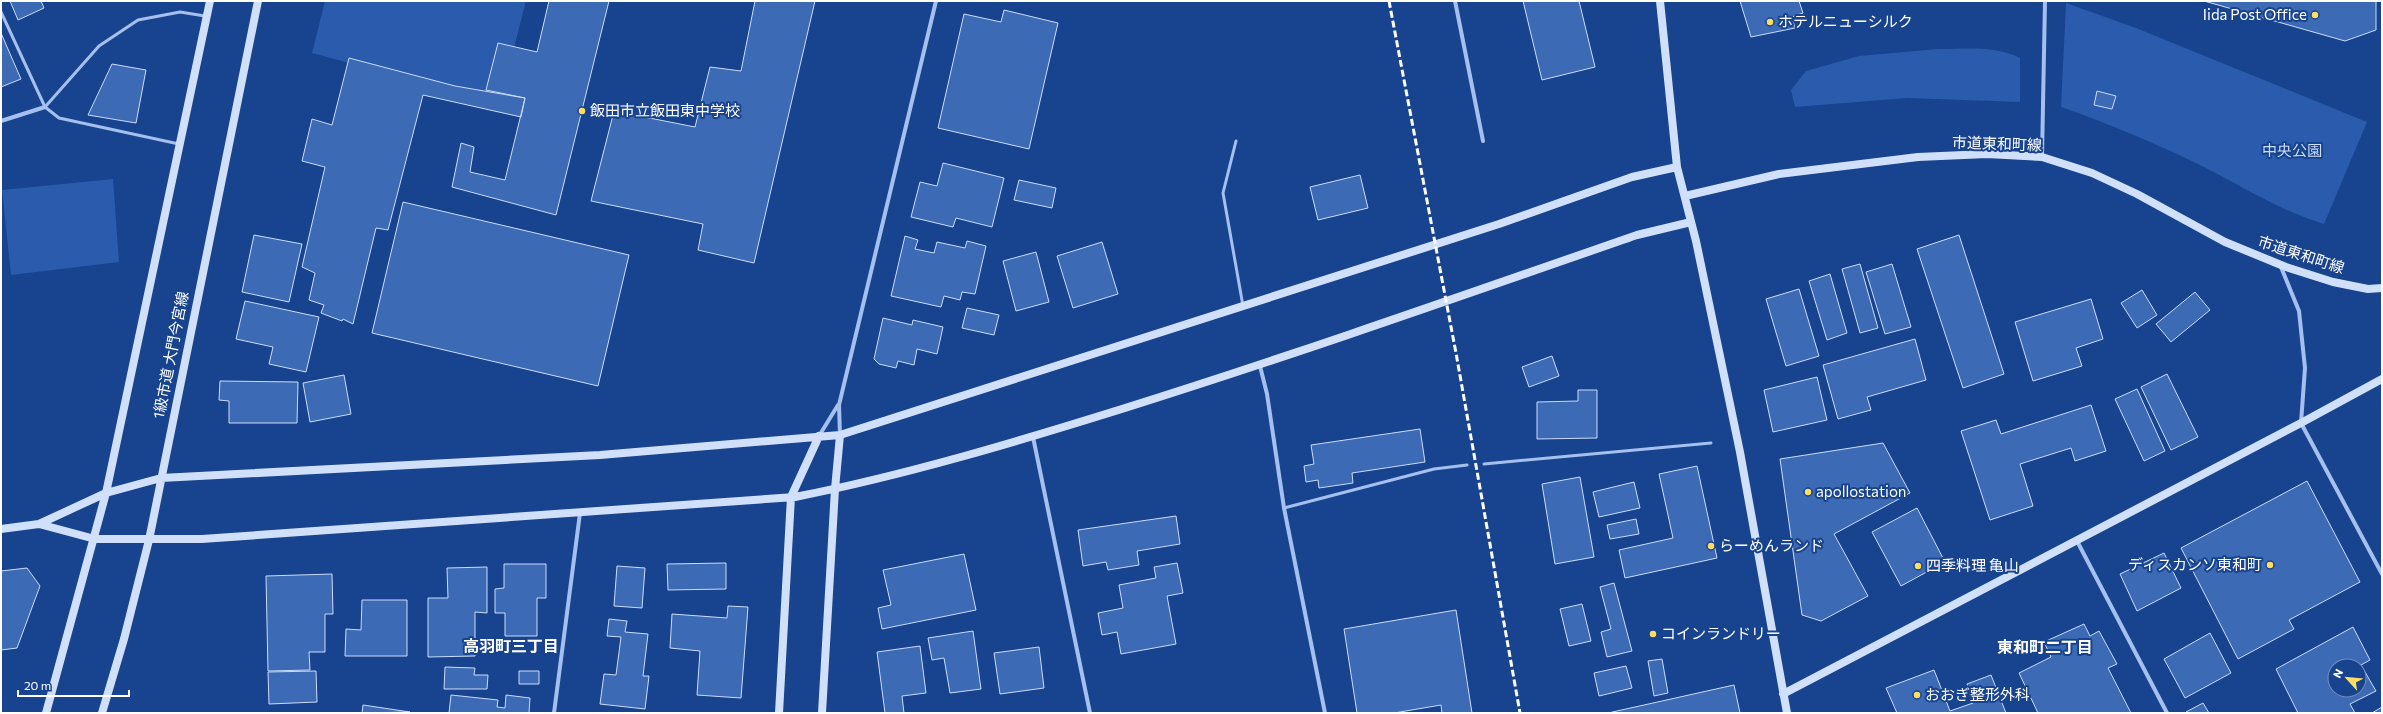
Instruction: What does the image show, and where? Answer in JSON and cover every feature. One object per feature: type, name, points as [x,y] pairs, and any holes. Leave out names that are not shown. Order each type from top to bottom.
[{"type":"street","points":[[46,713],[95,539],[106,493],[181,144],[210,1]]},
{"type":"street","name":"1級市道 大門今宮線","points":[[102,713],[124,639],[149,540],[258,1]]},
{"type":"street","points":[[822,713],[835,489],[840,434],[839,405],[936,1]]},
{"type":"street","points":[[1455,1],[1483,141]]},
{"type":"street","points":[[1660,1],[1677,167],[1691,222],[1740,452],[1787,713]]},
{"type":"street","points":[[2042,157],[2045,1]]},
{"type":"street","points":[[1,121],[45,107]]},
{"type":"street","name":"市道東和町線","points":[[1684,196],[1779,174],[1918,156],[1987,154],[2042,157],[2092,173],[2137,194],[2225,242],[2281,265],[2333,282],[2368,289],[2382,288]]},
{"type":"street","points":[[1,529],[39,524],[106,493],[161,478],[600,455],[840,434],[1499,224],[1632,177],[1677,167]]},
{"type":"street","points":[[39,524],[95,539],[202,539],[791,498],[835,489],[1033,437],[1260,366],[1637,235],[1691,222]]},
{"type":"street","points":[[2281,265],[2299,311],[2305,368],[2301,423],[2382,574]]},
{"type":"street","points":[[1260,366],[1267,394],[1284,508],[1325,713]]},
{"type":"street","points":[[1783,694],[2301,423],[2382,379]]},
{"type":"street","points":[[779,713],[791,498],[819,436],[839,405]]},
{"type":"street","points":[[1033,437],[1090,713]]},
{"type":"street","points":[[554,713],[580,513]]},
{"type":"street","points":[[2076,541],[2168,713]]},
{"type":"lane","points":[[1,12],[45,107],[59,118],[181,144]]},
{"type":"lane","points":[[45,107],[98,46],[138,20],[180,12],[207,16]]},
{"type":"lane","points":[[1236,141],[1223,193],[1243,306]]},
{"type":"lane","points":[[1484,464],[1711,443]]},
{"type":"lane","points":[[1284,508],[1434,469],[1467,465]]},
{"type":"green space","points":[[325,1],[526,1],[500,103],[312,53]]},
{"type":"green space","name":"中央公園","points":[[2066,3],[2136,28],[2367,122],[2324,224],[2277,206],[2204,167],[2151,142],[2061,107]]},
{"type":"green space","points":[[1938,49],[1990,49],[2020,58],[2020,102],[1907,98],[1795,107],[1791,90],[1806,71],[1859,56]]},
{"type":"green space","points":[[113,179],[119,262],[11,275],[2,190]]},
{"type":"building","points":[[10,1],[41,1],[44,8],[18,20]]},
{"type":"building","points":[[549,1],[609,1],[556,215],[452,187],[461,143],[474,147],[470,172],[505,180],[525,98],[486,90],[498,43],[537,52]]},
{"type":"building","points":[[755,1],[815,1],[754,263],[698,250],[703,224],[591,201],[614,111],[695,127],[710,67],[741,71]]},
{"type":"building","points":[[1523,1],[1579,1],[1595,67],[1542,80]]},
{"type":"building","name":"ホテルニューシルク","points":[[1740,1],[1799,1],[1803,13],[1792,17],[1795,28],[1751,37]]},
{"type":"building","name":"Iida Post Office","points":[[2204,1],[2376,1],[2376,30],[2345,41]]},
{"type":"building","points":[[1004,10],[1058,23],[1029,149],[938,128],[964,14],[1001,22]]},
{"type":"building","points":[[1,33],[21,79],[1,87]]},
{"type":"building","points":[[349,58],[455,86],[525,98],[521,117],[423,95],[388,230],[376,228],[353,324],[343,319],[342,321],[321,313],[324,305],[309,300],[315,273],[302,267],[325,167],[302,161],[312,119],[332,125]]},
{"type":"building","points":[[112,64],[146,70],[136,123],[88,115]]},
{"type":"building","points":[[2097,91],[2116,96],[2112,109],[2094,105]]},
{"type":"building","points":[[943,163],[1004,178],[992,227],[956,218],[953,227],[911,217],[920,182],[937,186]]},
{"type":"building","points":[[1360,175],[1368,208],[1318,220],[1310,187]]},
{"type":"building","points":[[1019,180],[1056,188],[1052,208],[1014,200]]},
{"type":"building","points":[[403,202],[629,255],[598,386],[372,333]]},
{"type":"building","points":[[254,235],[302,244],[289,302],[242,292]]},
{"type":"building","points":[[1959,235],[2004,374],[1963,388],[1917,249]]},
{"type":"building","points":[[905,236],[918,240],[915,249],[934,253],[937,242],[965,248],[967,241],[986,246],[975,294],[962,292],[960,300],[944,296],[941,307],[891,296]]},
{"type":"building","points":[[1102,242],[1118,294],[1073,308],[1057,256]]},
{"type":"building","points":[[1036,252],[1049,302],[1016,311],[1003,261]]},
{"type":"building","points":[[1860,264],[1878,328],[1860,333],[1842,269]]},
{"type":"building","points":[[1892,264],[1911,327],[1885,334],[1866,272]]},
{"type":"building","points":[[1830,274],[1847,333],[1827,340],[1809,281]]},
{"type":"building","points":[[1799,289],[1819,356],[1786,366],[1766,299]]},
{"type":"building","points":[[2142,290],[2157,315],[2137,328],[2121,303]]},
{"type":"building","points":[[2195,292],[2210,310],[2171,342],[2156,324]]},
{"type":"building","points":[[2091,299],[2103,339],[2076,348],[2082,366],[2033,381],[2015,322]]},
{"type":"building","points":[[245,301],[319,317],[306,372],[269,364],[273,347],[236,339]]},
{"type":"building","points":[[967,308],[999,315],[994,335],[962,328]]},
{"type":"building","points":[[883,318],[912,325],[913,320],[943,327],[937,354],[917,349],[914,365],[898,361],[896,368],[879,364],[874,359]]},
{"type":"building","points":[[1915,339],[1926,380],[1867,397],[1871,410],[1838,419],[1823,365]]},
{"type":"building","points":[[1552,356],[1559,376],[1529,387],[1522,367]]},
{"type":"building","points":[[2167,374],[2198,437],[2171,450],[2141,387]]},
{"type":"building","points":[[344,375],[351,414],[310,422],[303,383]]},
{"type":"building","points":[[1817,377],[1827,420],[1773,432],[1764,390]]},
{"type":"building","points":[[220,381],[298,382],[297,423],[229,423],[229,401],[219,400]]},
{"type":"building","points":[[2137,389],[2165,451],[2144,461],[2115,399]]},
{"type":"building","points":[[1578,390],[1597,390],[1597,438],[1537,439],[1537,402],[1578,401]]},
{"type":"building","points":[[2091,405],[2106,451],[2075,461],[2071,448],[2020,464],[2033,506],[1990,520],[1961,431],[1996,420],[2001,434]]},
{"type":"building","points":[[1420,429],[1425,462],[1352,473],[1353,483],[1319,488],[1318,480],[1306,482],[1304,466],[1314,464],[1311,445]]},
{"type":"building","points":[[1883,443],[1910,493],[1834,534],[1868,596],[1821,621],[1802,615],[1780,459]]},
{"type":"building","points":[[1697,466],[1717,558],[1625,578],[1619,550],[1673,538],[1659,474]]},
{"type":"building","points":[[1580,477],[1594,557],[1555,564],[1542,484]]},
{"type":"building","name":"ディスカンソ東和町","points":[[2307,481],[2360,582],[2289,620],[2294,629],[2238,659],[2181,548]]},
{"type":"building","points":[[1634,482],[1640,508],[1599,517],[1593,492]]},
{"type":"building","points":[[1917,508],[1945,562],[1901,586],[1872,532]]},
{"type":"building","points":[[1176,516],[1180,544],[1137,551],[1139,565],[1108,570],[1106,562],[1083,566],[1078,530]]},
{"type":"building","points":[[1636,519],[1639,534],[1610,539],[1607,525]]},
{"type":"building","points":[[2164,553],[2181,588],[2137,611],[2120,574]]},
{"type":"building","points":[[964,554],[976,610],[882,629],[878,608],[891,605],[883,570]]},
{"type":"building","points":[[726,563],[726,589],[668,590],[667,564]]},
{"type":"building","points":[[1177,563],[1183,593],[1167,596],[1176,644],[1121,654],[1117,632],[1102,635],[1098,613],[1123,608],[1119,585],[1156,578],[1154,567]]},
{"type":"building","points":[[504,564],[546,564],[546,598],[537,598],[537,636],[505,636],[505,613],[495,613],[495,589],[504,588]]},
{"type":"building","points":[[617,566],[645,568],[642,608],[614,606]]},
{"type":"building","points":[[487,567],[487,613],[475,612],[475,656],[428,657],[428,598],[448,598],[447,568]]},
{"type":"building","points":[[27,568],[40,586],[17,648],[1,650],[1,571]]},
{"type":"building","points":[[332,574],[333,614],[325,614],[325,652],[309,652],[310,670],[268,671],[266,576]]},
{"type":"building","points":[[1614,583],[1632,651],[1607,657],[1601,632],[1611,629],[1600,587]]},
{"type":"building","points":[[362,600],[407,600],[407,656],[345,656],[346,629],[361,630]]},
{"type":"building","points":[[1582,604],[1591,641],[1569,646],[1560,609]]},
{"type":"building","points":[[728,606],[748,607],[741,698],[697,695],[700,651],[670,648],[672,614],[727,618]]},
{"type":"building","points":[[1456,610],[1472,713],[1442,713],[1441,705],[1394,713],[1357,713],[1344,629]]},
{"type":"building","points":[[609,619],[627,621],[625,632],[648,634],[643,676],[649,676],[645,709],[600,704],[604,674],[616,675],[621,637],[607,636]]},
{"type":"building","points":[[2084,624],[2090,636],[2099,631],[2117,664],[2108,668],[2131,713],[2038,713],[2019,673],[2051,657],[2044,642]]},
{"type":"building","points":[[2353,627],[2370,660],[2367,662],[2367,658],[2327,658],[2327,698],[2362,698],[2350,704],[2355,713],[2298,713],[2276,669]]},
{"type":"building","points":[[973,631],[981,689],[950,693],[944,658],[932,660],[928,638]]},
{"type":"building","points":[[2210,633],[2231,673],[2185,698],[2164,659]]},
{"type":"building","points":[[920,646],[926,693],[902,696],[904,713],[885,713],[877,652]]},
{"type":"building","points":[[1039,647],[1044,688],[1000,694],[994,653]]},
{"type":"building","points":[[1662,659],[1668,693],[1654,696],[1648,661]]},
{"type":"building","points":[[1626,666],[1632,688],[1599,696],[1594,673]]},
{"type":"building","points":[[445,667],[475,668],[474,675],[488,675],[487,689],[444,689]]},
{"type":"building","name":"おおぎ整形外科","points":[[1934,670],[1950,711],[1973,703],[1967,684],[1991,675],[2006,713],[1897,713],[1886,688]]},
{"type":"building","points":[[316,671],[317,702],[269,704],[268,672]]},
{"type":"building","points":[[519,671],[539,671],[539,684],[519,684]]},
{"type":"building","points":[[2367,675],[2376,691],[2367,696]]},
{"type":"building","points":[[1734,685],[1740,713],[1608,713]]},
{"type":"building","points":[[451,695],[498,700],[497,707],[505,708],[506,695],[530,698],[529,713],[449,713]]},
{"type":"building","points":[[2203,703],[2209,713],[2186,713],[2186,712]]},
{"type":"building","points":[[363,705],[410,712],[362,713]]},
{"type":"building","points":[[2382,707],[2382,713],[2372,713]]},
{"type":"railway","points":[[1389,1],[1456,353],[1520,713]]},
{"type":"place","name":"Iida Post Office","points":[[2315,15]]},
{"type":"place","name":"ホテルニューシルク","points":[[1770,22]]},
{"type":"place","name":"飯田市立飯田東中学校","points":[[582,111]]},
{"type":"place","name":"apollostation","points":[[1808,492]]},
{"type":"place","name":"らーめんランド","points":[[1711,546]]},
{"type":"place","name":"ディスカンソ東和町","points":[[2270,565]]},
{"type":"place","name":"四季料理 亀山","points":[[1918,566]]},
{"type":"place","name":"コインランドリー","points":[[1653,634]]},
{"type":"place","name":"おおぎ整形外科","points":[[1917,695]]},
{"type":"district","name":"高羽町三丁目","points":[[511,646]]},
{"type":"district","name":"東和町二丁目","points":[[2045,647]]}]
